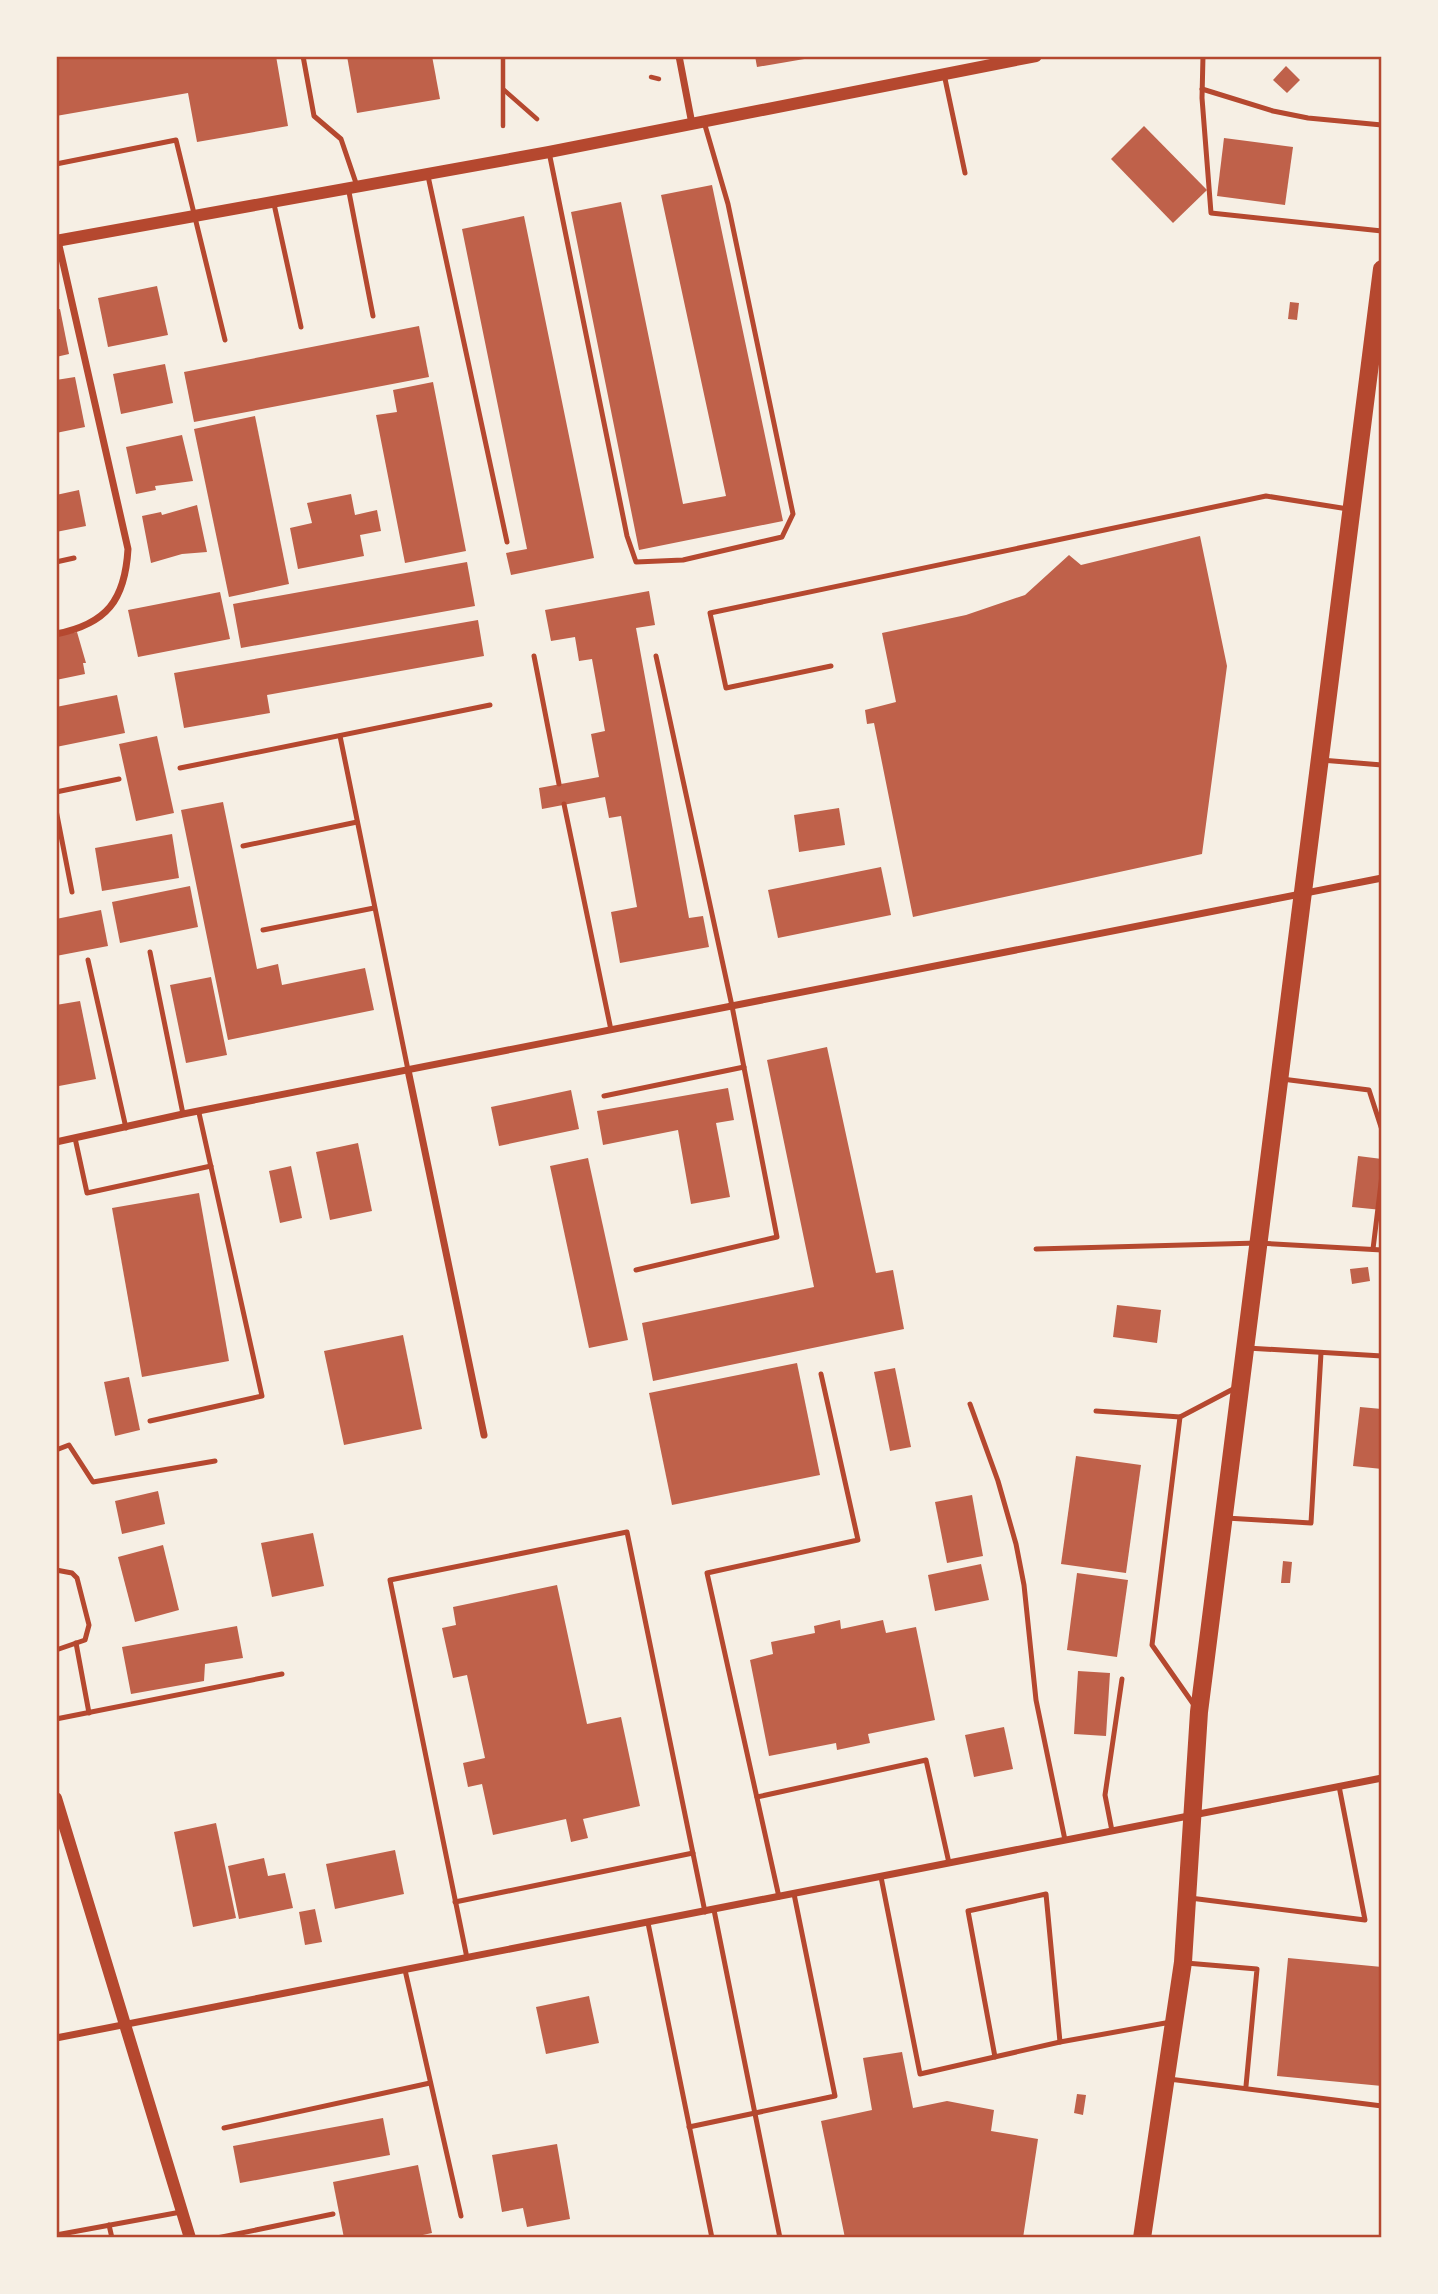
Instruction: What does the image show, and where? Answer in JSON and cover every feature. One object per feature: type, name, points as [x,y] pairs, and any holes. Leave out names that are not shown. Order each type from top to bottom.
[{"type":"main road","points":[[1142,2238],[1183,1962],[1199,1712],[1318,760],[1351,509],[1377,347],[1382,269]]},
{"type":"street","points":[[679,56],[698,123]]},
{"type":"street","points":[[56,634],[74,630],[96,620],[114,603],[126,578],[128,549],[57,241],[549,152],[1037,56]]},
{"type":"street","points":[[56,1142],[183,1114],[1382,878]]},
{"type":"street","points":[[408,1070],[484,1435]]},
{"type":"street","points":[[56,2038],[1382,1778]]},
{"type":"street","points":[[56,1798],[190,2238]]},
{"type":"lane","points":[[303,56],[314,116],[341,139],[353,187],[373,316]]},
{"type":"lane","points":[[1203,56],[1202,89],[1211,213],[1382,231]]},
{"type":"lane","points":[[944,74],[965,173]]},
{"type":"lane","points":[[1202,89],[1273,111],[1308,118],[1382,125]]},
{"type":"lane","points":[[549,152],[552,182],[627,536],[636,562],[682,560],[782,537],[793,514],[728,204],[698,123]]},
{"type":"lane","points":[[56,164],[176,140],[225,340]]},
{"type":"lane","points":[[427,173],[507,542]]},
{"type":"lane","points":[[273,201],[301,327]]},
{"type":"lane","points":[[831,666],[726,688],[710,613],[1266,496],[1351,509]]},
{"type":"lane","points":[[56,562],[74,558]]},
{"type":"lane","points":[[534,656],[559,784]]},
{"type":"lane","points":[[636,1269],[777,1237],[732,1006],[656,656]]},
{"type":"lane","points":[[180,768],[490,705]]},
{"type":"lane","points":[[340,736],[408,1070]]},
{"type":"lane","points":[[1318,760],[1382,765]]},
{"type":"lane","points":[[56,792],[119,779]]},
{"type":"lane","points":[[564,804],[611,1030]]},
{"type":"lane","points":[[56,810],[72,892]]},
{"type":"lane","points":[[243,846],[357,822]]},
{"type":"lane","points":[[263,930],[374,908]]},
{"type":"lane","points":[[150,952],[183,1114]]},
{"type":"lane","points":[[88,960],[126,1128]]},
{"type":"lane","points":[[604,1096],[744,1067]]},
{"type":"lane","points":[[1278,1079],[1369,1090],[1382,1130]]},
{"type":"lane","points":[[150,1421],[262,1396],[199,1112]]},
{"type":"lane","points":[[75,1138],[87,1193],[211,1166]]},
{"type":"lane","points":[[1373,1249],[1382,1175]]},
{"type":"lane","points":[[1036,1249],[1258,1243],[1382,1250]]},
{"type":"lane","points":[[1244,1348],[1382,1356]]},
{"type":"lane","points":[[1223,1518],[1311,1522],[1321,1353]]},
{"type":"lane","points":[[779,1897],[707,1573],[858,1540],[821,1374]]},
{"type":"lane","points":[[1096,1411],[1180,1417],[1240,1385]]},
{"type":"lane","points":[[970,1404],[998,1481],[1018,1554],[1036,1700],[1065,1840]]},
{"type":"lane","points":[[1180,1417],[1152,1645],[1199,1712]]},
{"type":"lane","points":[[56,1450],[69,1444],[93,1482],[215,1461]]},
{"type":"lane","points":[[467,1958],[390,1580],[627,1532],[705,1912]]},
{"type":"lane","points":[[56,1570],[72,1573],[77,1578],[89,1625],[85,1640],[56,1650]]},
{"type":"lane","points":[[76,1643],[89,1713]]},
{"type":"lane","points":[[56,1719],[282,1674]]},
{"type":"lane","points":[[1112,1831],[1105,1794],[1122,1679]]},
{"type":"lane","points":[[757,1797],[926,1760],[949,1864]]},
{"type":"lane","points":[[1187,1898],[1366,1920],[1339,1786]]},
{"type":"lane","points":[[455,1902],[692,1853]]},
{"type":"lane","points":[[881,1877],[920,2074],[1060,2042],[1174,2021]]},
{"type":"lane","points":[[689,2127],[835,2096],[794,1894]]},
{"type":"lane","points":[[995,2057],[968,1911],[1046,1894],[1060,2042]]},
{"type":"lane","points":[[714,1910],[780,2238]]},
{"type":"lane","points":[[648,1923],[712,2238]]},
{"type":"lane","points":[[1183,1962],[1257,1969],[1246,2086]]},
{"type":"lane","points":[[405,1970],[461,2216]]},
{"type":"lane","points":[[1166,2078],[1246,2086],[1382,2106]]},
{"type":"lane","points":[[224,2127],[430,2083]]},
{"type":"lane","points":[[56,2235],[181,2212]]},
{"type":"lane","points":[[218,2238],[333,2214]]},
{"type":"lane","points":[[109,2225],[112,2238]]},
{"type":"path","points":[[503,56],[503,127]]},
{"type":"path","points":[[651,77],[659,79]]},
{"type":"path","points":[[504,90],[537,119]]},
{"type":"building","points":[[56,56],[276,56],[288,126],[197,142],[188,93],[56,116]]},
{"type":"building","points":[[347,56],[432,56],[440,99],[357,113]]},
{"type":"building","points":[[755,56],[815,56],[816,57],[757,67]]},
{"type":"building","points":[[1286,66],[1300,80],[1287,93],[1273,80]]},
{"type":"building","points":[[1144,126],[1207,190],[1173,223],[1111,159]]},
{"type":"building","points":[[1224,138],[1293,147],[1285,205],[1217,196]]},
{"type":"building","points":[[712,185],[783,521],[639,550],[571,212],[621,202],[683,504],[726,496],[661,195]]},
{"type":"building","points":[[524,216],[594,558],[511,575],[506,553],[527,549],[462,229]]},
{"type":"building","points":[[157,286],[168,335],[108,347],[98,298]]},
{"type":"building","points":[[1290,302],[1299,303],[1297,320],[1288,319]]},
{"type":"building","points":[[60,309],[69,354],[56,357],[56,310]]},
{"type":"building","points":[[419,326],[429,377],[194,422],[184,372]]},
{"type":"building","points":[[165,364],[173,403],[121,414],[113,374]]},
{"type":"building","points":[[75,377],[85,427],[56,433],[56,380]]},
{"type":"building","points":[[433,382],[466,551],[405,563],[376,415],[397,412],[393,390]]},
{"type":"building","points":[[255,416],[289,584],[229,597],[194,429]]},
{"type":"building","points":[[182,435],[193,481],[155,486],[156,490],[136,494],[126,447]]},
{"type":"building","points":[[79,490],[86,526],[56,532],[56,495]]},
{"type":"building","points":[[351,494],[355,515],[377,510],[381,531],[360,535],[364,556],[298,569],[290,528],[312,523],[307,503]]},
{"type":"building","points":[[197,505],[207,552],[182,554],[151,563],[142,516],[161,512],[162,515]]},
{"type":"building","points":[[1200,536],[1227,666],[1202,854],[913,917],[874,723],[867,724],[865,710],[896,702],[882,633],[966,615],[1025,595],[1069,555],[1081,565]]},
{"type":"building","points":[[467,562],[475,606],[241,648],[233,604]]},
{"type":"building","points":[[649,591],[655,625],[636,628],[689,918],[703,916],[709,947],[620,963],[611,912],[637,907],[621,816],[609,818],[605,797],[542,809],[539,788],[599,777],[591,734],[605,731],[592,659],[579,661],[575,637],[551,641],[545,610]]},
{"type":"building","points":[[220,592],[230,639],[138,657],[128,610]]},
{"type":"building","points":[[478,620],[484,656],[267,695],[270,713],[184,728],[174,673]]},
{"type":"building","points":[[77,632],[86,663],[83,663],[85,674],[56,680],[56,636]]},
{"type":"building","points":[[117,695],[125,733],[56,747],[56,707]]},
{"type":"building","points":[[157,736],[174,813],[136,821],[119,744]]},
{"type":"building","points":[[223,802],[257,969],[278,964],[282,985],[365,968],[374,1010],[228,1040],[181,810]]},
{"type":"building","points":[[839,808],[845,845],[799,852],[794,815]]},
{"type":"building","points":[[172,834],[179,878],[102,891],[95,848]]},
{"type":"building","points":[[881,867],[891,915],[778,938],[768,890]]},
{"type":"building","points":[[190,886],[198,927],[120,943],[112,902]]},
{"type":"building","points":[[101,910],[108,946],[56,956],[56,919]]},
{"type":"building","points":[[211,977],[227,1055],[186,1063],[170,985]]},
{"type":"building","points":[[80,1001],[96,1079],[59,1086],[56,1005]]},
{"type":"building","points":[[827,1047],[876,1273],[893,1270],[904,1329],[653,1381],[642,1323],[814,1287],[767,1060]]},
{"type":"building","points":[[728,1088],[734,1120],[716,1123],[730,1197],[691,1204],[678,1130],[603,1145],[597,1111]]},
{"type":"building","points":[[571,1090],[579,1129],[499,1146],[491,1107]]},
{"type":"building","points":[[358,1143],[372,1211],[330,1220],[316,1152]]},
{"type":"building","points":[[1358,1156],[1382,1159],[1382,1210],[1352,1207]]},
{"type":"building","points":[[588,1158],[628,1340],[589,1348],[550,1166]]},
{"type":"building","points":[[291,1166],[302,1218],[280,1223],[269,1171]]},
{"type":"building","points":[[199,1193],[229,1361],[142,1377],[112,1208]]},
{"type":"building","points":[[1368,1267],[1370,1281],[1352,1284],[1350,1269]]},
{"type":"building","points":[[1117,1305],[1161,1310],[1157,1343],[1113,1337]]},
{"type":"building","points":[[403,1335],[422,1429],[344,1445],[324,1351]]},
{"type":"building","points":[[797,1363],[820,1475],[672,1505],[649,1393]]},
{"type":"building","points":[[895,1368],[911,1447],[890,1451],[874,1372]]},
{"type":"building","points":[[129,1377],[140,1430],[115,1436],[104,1382]]},
{"type":"building","points":[[1360,1407],[1382,1409],[1382,1469],[1353,1466]]},
{"type":"building","points":[[1076,1456],[1141,1465],[1126,1573],[1061,1564]]},
{"type":"building","points":[[158,1491],[165,1524],[122,1534],[115,1501]]},
{"type":"building","points":[[972,1495],[983,1556],[947,1563],[935,1502]]},
{"type":"building","points":[[313,1533],[324,1586],[272,1597],[261,1543]]},
{"type":"building","points":[[163,1545],[179,1610],[135,1622],[118,1557]]},
{"type":"building","points":[[1283,1561],[1292,1562],[1290,1583],[1281,1583]]},
{"type":"building","points":[[981,1564],[989,1600],[935,1611],[928,1575]]},
{"type":"building","points":[[1077,1573],[1128,1580],[1117,1657],[1067,1650]]},
{"type":"building","points":[[557,1585],[587,1724],[621,1717],[640,1806],[583,1819],[588,1838],[571,1842],[566,1819],[493,1835],[482,1784],[468,1787],[463,1763],[485,1758],[467,1675],[453,1678],[442,1628],[456,1625],[453,1607]]},
{"type":"building","points":[[840,1620],[841,1629],[883,1620],[886,1633],[916,1627],[935,1720],[868,1734],[870,1743],[837,1750],[836,1743],[769,1756],[750,1660],[773,1654],[771,1642],[815,1633],[814,1626]]},
{"type":"building","points":[[237,1626],[243,1658],[205,1664],[204,1681],[131,1694],[122,1647]]},
{"type":"building","points":[[1078,1671],[1110,1673],[1106,1736],[1074,1734]]},
{"type":"building","points":[[1004,1727],[1013,1769],[974,1777],[965,1735]]},
{"type":"building","points":[[216,1823],[236,1918],[193,1927],[174,1832]]},
{"type":"building","points":[[395,1850],[404,1894],[335,1909],[326,1864]]},
{"type":"building","points":[[264,1858],[268,1876],[285,1873],[293,1908],[239,1919],[228,1866]]},
{"type":"building","points":[[315,1909],[322,1942],[305,1945],[299,1912]]},
{"type":"building","points":[[1288,1958],[1382,1967],[1382,2086],[1277,2076]]},
{"type":"building","points":[[589,1996],[599,2043],[546,2054],[536,2007]]},
{"type":"building","points":[[902,2052],[913,2108],[947,2101],[994,2110],[991,2131],[1038,2139],[1023,2238],[845,2238],[821,2121],[872,2110],[863,2058]]},
{"type":"building","points":[[1077,2094],[1086,2095],[1083,2115],[1074,2113]]},
{"type":"building","points":[[383,2118],[390,2155],[240,2183],[233,2146]]},
{"type":"building","points":[[557,2144],[570,2219],[527,2227],[523,2208],[502,2212],[492,2155]]},
{"type":"building","points":[[418,2165],[432,2233],[409,2238],[344,2238],[333,2182]]}]
